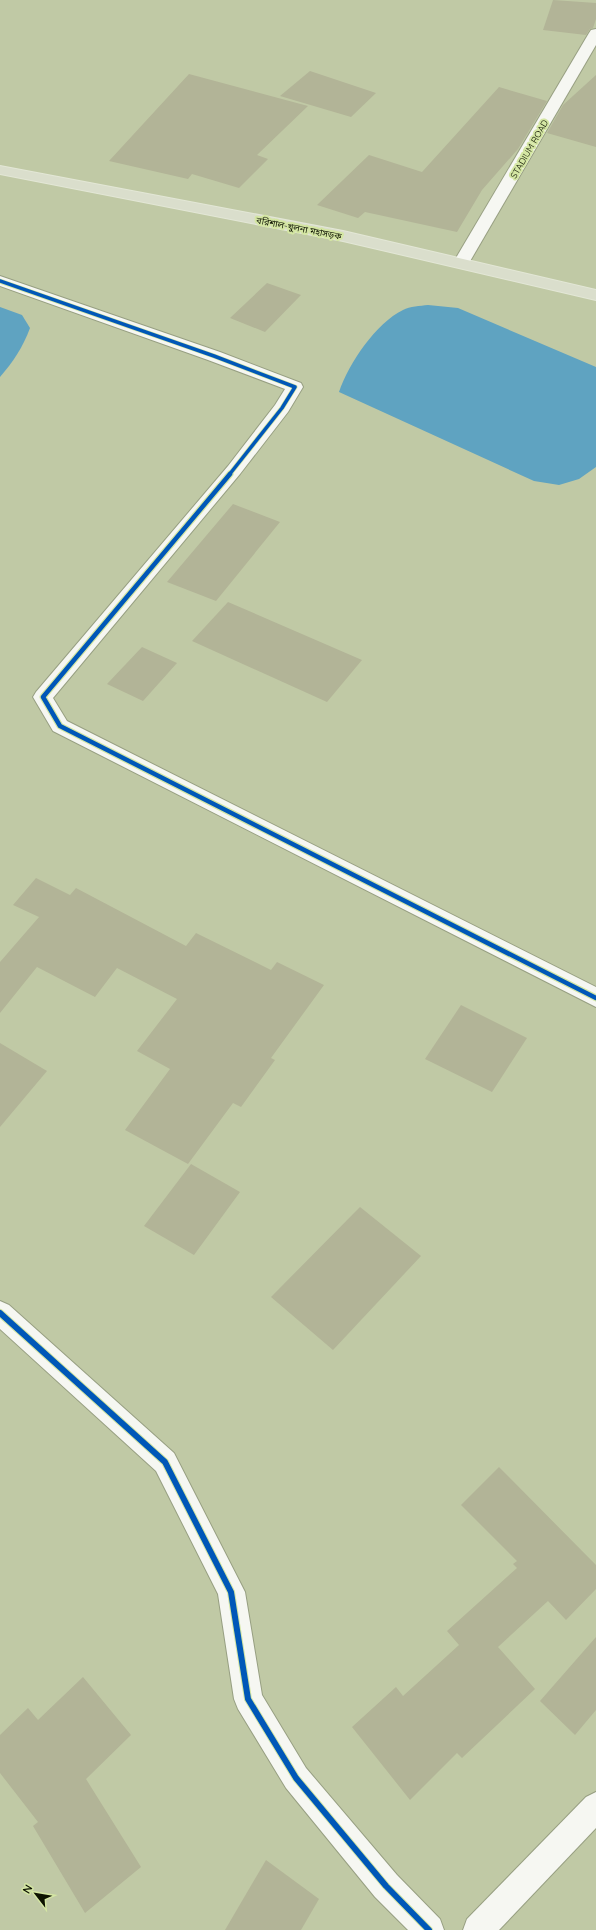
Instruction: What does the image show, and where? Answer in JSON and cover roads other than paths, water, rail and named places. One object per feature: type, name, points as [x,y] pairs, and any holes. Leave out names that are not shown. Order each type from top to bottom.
[{"type":"highway","name":"বরিশাল-খুলনা মহাসড়ক","points":[[0,170],[344,236],[596,295]]},
{"type":"street","name":"STADIUM ROAD","points":[[461,263],[596,34]]},
{"type":"street","points":[[0,281],[214,356],[295,387],[234,470],[43,697],[60,726],[596,998]]},
{"type":"street","points":[[0,1313],[165,1462],[230,1592],[248,1699],[296,1778],[386,1886],[429,1930]]},
{"type":"street","points":[[478,1930],[596,1807]]},
{"type":"water","points":[[428,305],[458,308],[596,367],[596,467],[579,479],[559,485],[534,481],[339,392],[349,369],[365,345],[383,324],[393,316],[406,309],[415,306]]},
{"type":"water","points":[[0,307],[22,315],[30,328],[17,354],[0,377]]}]
